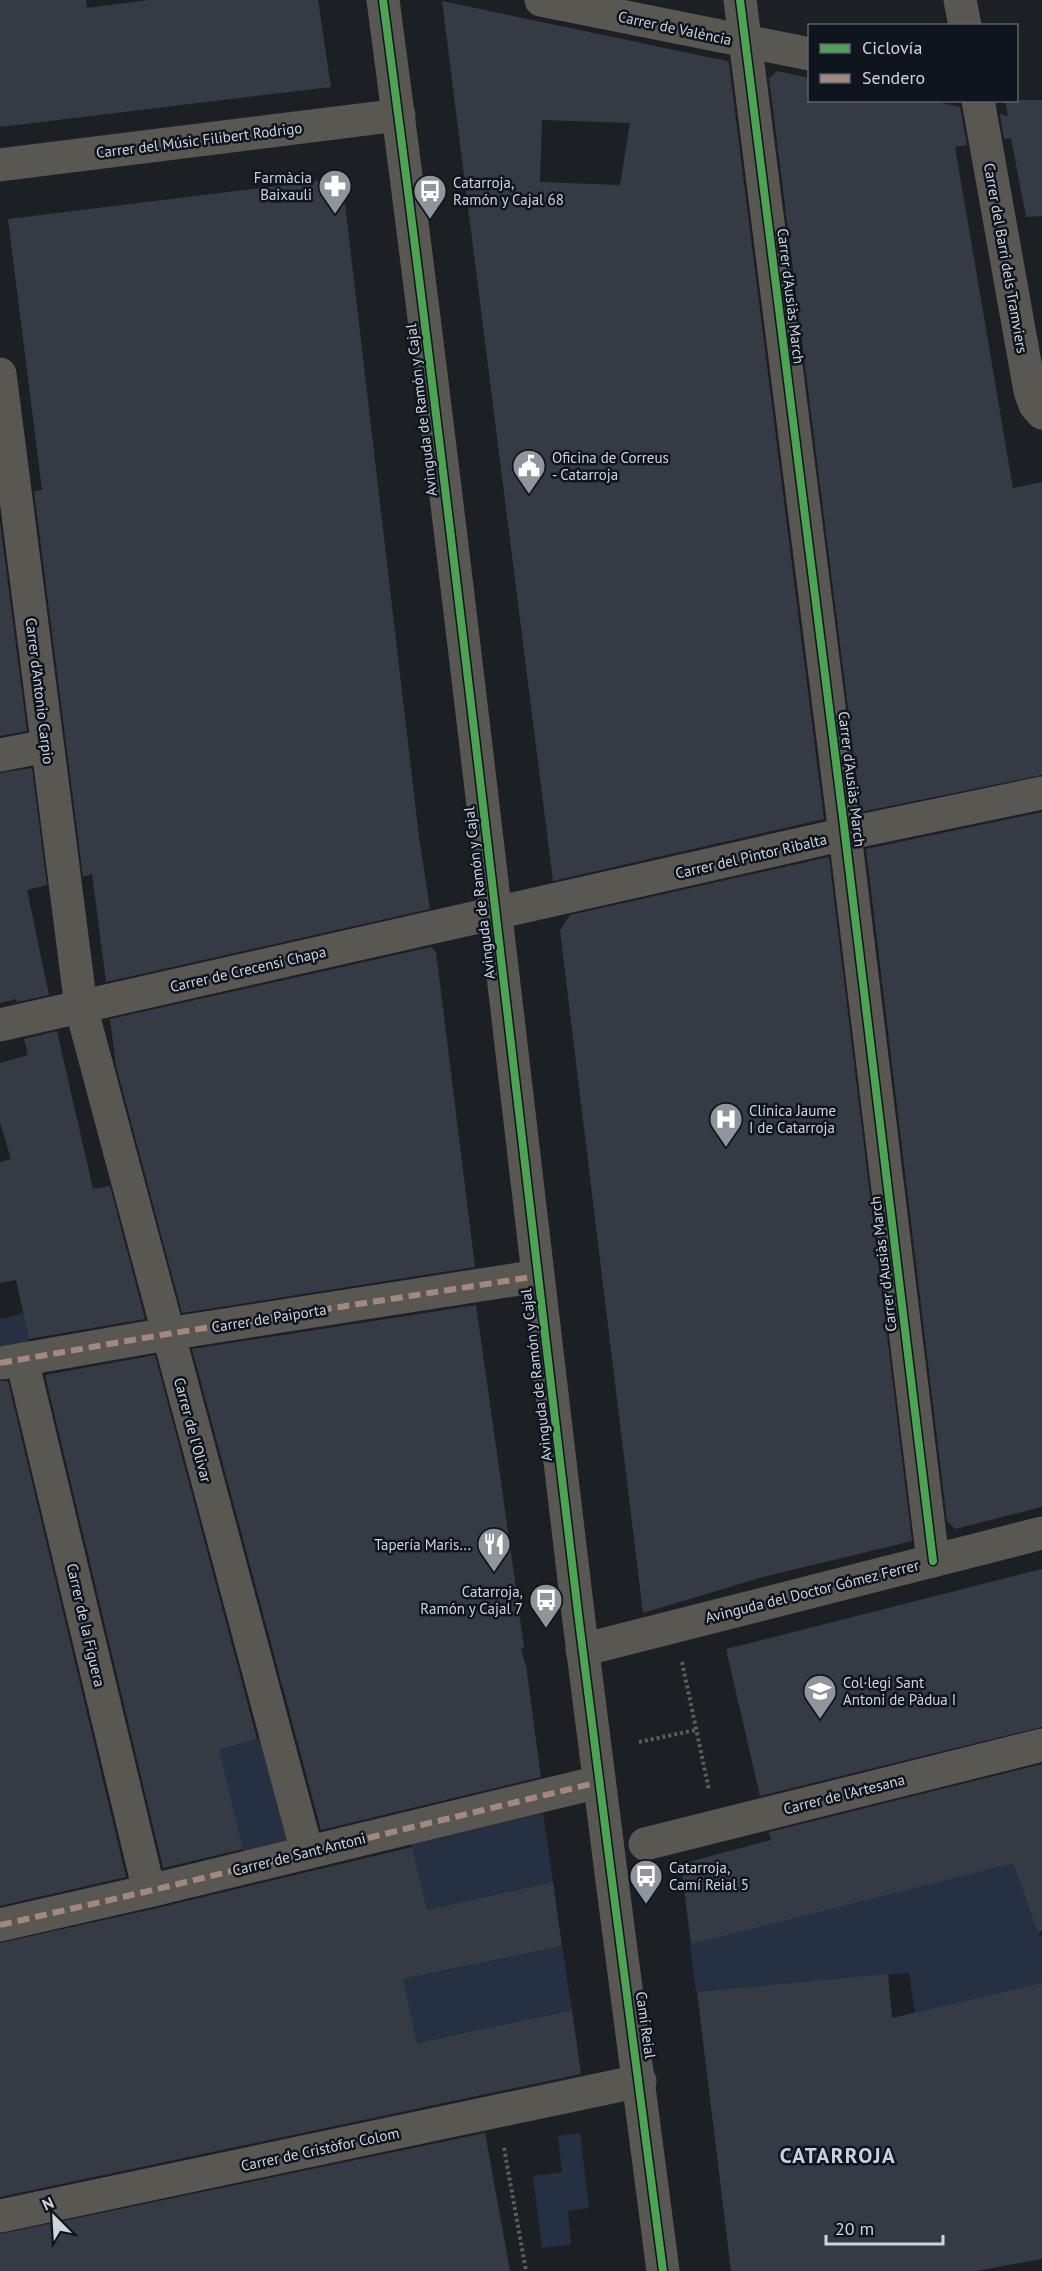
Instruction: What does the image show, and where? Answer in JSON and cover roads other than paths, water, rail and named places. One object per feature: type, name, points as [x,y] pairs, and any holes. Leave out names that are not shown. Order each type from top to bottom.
[{"type":"street","name":"Avinguda de Ramón y Cajal","points":[[383,0],[399,115],[598,1782]]},
{"type":"street","name":"Carrer de València","points":[[541,0],[745,43],[808,54]]},
{"type":"street","name":"Carrer d'Ausiàs March","points":[[740,0],[845,834],[933,1561]]},
{"type":"street","points":[[960,0],[965,24]]},
{"type":"street","name":"Carrer del Barri dels Tramviers","points":[[978,102],[1030,391],[1035,405],[1042,413]]},
{"type":"street","name":"Carrer del Músic Filibert Rodrigo","points":[[0,165],[399,115]]},
{"type":"street","name":"Carrer d'Antonio Carpio","points":[[0,374],[81,1007]]},
{"type":"street","points":[[0,755],[47,746]]},
{"type":"street","name":"Carrer del Pintor Ribalta","points":[[495,913],[845,834],[1042,793]]},
{"type":"street","name":"Carrer de Crecensi Chapa","points":[[0,1025],[495,913]]},
{"type":"street","name":"Carrer de l'Olivar","points":[[81,1007],[307,1852]]},
{"type":"street","name":"Carrer de Paiporta","points":[[11,1361],[538,1275]]},
{"type":"street","name":"Carrer de la Figuera","points":[[11,1361],[149,1891]]},
{"type":"street","name":"Avinguda del Doctor Gómez Ferrer","points":[[582,1650],[1042,1533]]},
{"type":"street","name":"Carrer de l'Artesana","points":[[645,1844],[1042,1745]]},
{"type":"street","name":"Carrer de Sant Antoni","points":[[0,1925],[598,1782]]},
{"type":"street","name":"Camí Reial","points":[[598,1782],[640,2081],[663,2271]]},
{"type":"street","name":"Carrer de Cristòfor Colom","points":[[0,2216],[640,2081]]},
{"type":"place","name":"Farmàcia Baixauli","points":[[335,215]]},
{"type":"place","name":"Catarroja, Ramón y Cajal 68","points":[[430,220]]},
{"type":"place","name":"Oficina de Correus - Catarroja","points":[[529,495]]},
{"type":"place","name":"Clínica Jaume I de Catarroja","points":[[726,1148]]},
{"type":"place","name":"Tapería Maris...","points":[[494,1573]]},
{"type":"place","name":"Catarroja, Ramón y Cajal 7","points":[[546,1629]]},
{"type":"place","name":"Col·legi Sant Antoni de Pàdua I","points":[[820,1720]]},
{"type":"place","name":"Catarroja, Camí Reial 5","points":[[646,1905]]},
{"type":"district","name":"CATARROJA","points":[[838,2155]]}]
